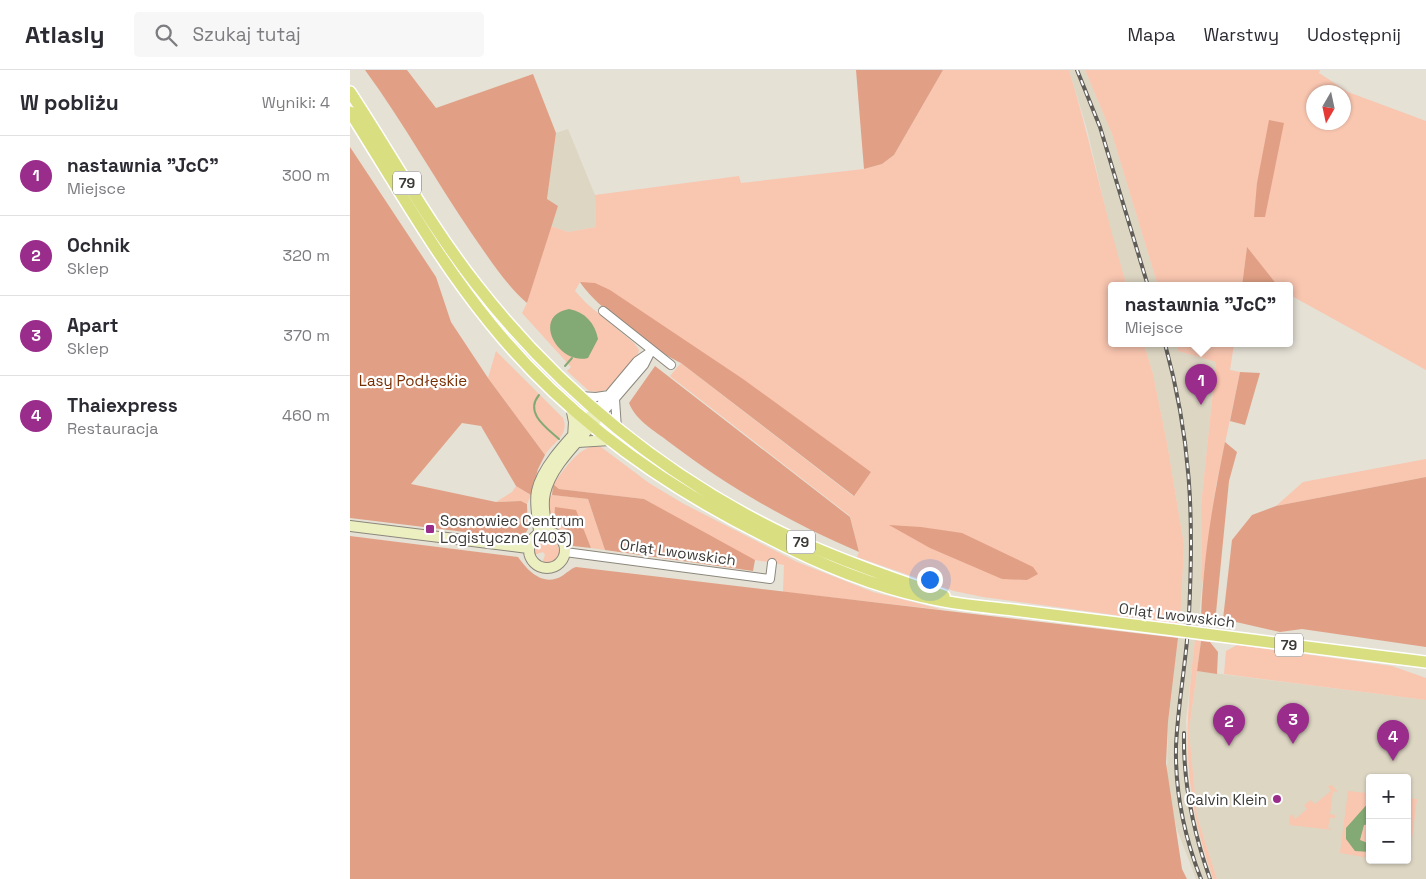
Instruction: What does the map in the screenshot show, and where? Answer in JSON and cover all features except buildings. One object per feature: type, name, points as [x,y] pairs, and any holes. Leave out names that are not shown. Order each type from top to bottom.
[{"type":"main road","name":"79","points":[[350,92],[434,225],[472,278],[515,332],[579,396],[617,429],[708,493],[789,536],[866,568],[977,605]]},
{"type":"main road","name":"79","points":[[350,112],[423,228],[482,312],[522,359],[571,407],[610,440],[675,488],[798,553],[852,575],[899,591],[941,601],[977,605]]},
{"type":"main road","name":"Orląt Lwowskich","points":[[977,605],[1426,662]]},
{"type":"main road","name":"Orląt Lwowskich","points":[[1373,656],[1426,670]]},
{"type":"street","points":[[603,311],[671,365]]},
{"type":"street","points":[[543,533],[544,502],[548,484],[557,468],[576,440],[612,397],[637,361],[652,351]]},
{"type":"street","points":[[579,396],[612,397]]},
{"type":"street","points":[[612,397],[617,429]]},
{"type":"street","points":[[571,407],[576,440]]},
{"type":"street","points":[[576,440],[610,440]]},
{"type":"street","points":[[350,526],[528,548]]},
{"type":"street","points":[[543,533],[558,536],[565,546],[565,552],[559,565],[545,569],[532,562],[528,548],[532,540],[543,533]]},
{"type":"street","name":"Orląt Lwowskich","points":[[565,552],[770,579],[772,563]]},
{"type":"shaded area","points":[[943,70],[1069,70],[1126,282],[1108,282],[1108,347],[1145,347],[1153,374],[1167,443],[1184,545],[1180,624],[983,597],[954,591],[857,557],[859,552],[850,516],[670,376],[681,363],[853,496],[871,472],[580,282],[575,291],[586,303],[634,343],[639,350],[637,358],[608,389],[599,392],[589,391],[567,371],[571,367],[522,313],[527,303],[551,226],[568,232],[596,227],[595,195],[739,176],[741,183],[864,169],[882,164],[894,155]]},
{"type":"shaded area","points":[[1069,70],[1085,70],[1112,134],[1157,282],[1126,282],[1113,241],[1087,129]]},
{"type":"shaded area","points":[[1085,70],[1320,70],[1319,73],[1337,85],[1306,85],[1306,130],[1351,130],[1351,93],[1426,121],[1426,370],[1293,297],[1293,282],[1275,282],[1247,248],[1243,282],[1157,282],[1112,134]]},
{"type":"shaded area","points":[[568,129],[595,195],[596,227],[568,232],[551,226],[558,206],[547,200],[556,133]]},
{"type":"shaded area","points":[[569,309],[575,310],[588,319],[597,333],[598,339],[588,358],[577,358],[567,355],[553,339],[550,330],[551,321],[557,313]]},
{"type":"shaded area","points":[[1145,347],[1177,347],[1178,351],[1216,362],[1201,506],[1202,586],[1198,626],[1180,624],[1184,545],[1153,374]]},
{"type":"shaded area","points":[[1177,347],[1234,347],[1230,370],[1240,372],[1216,486],[1202,586],[1201,506],[1216,362],[1178,351]]},
{"type":"shaded area","points":[[496,351],[563,418],[565,424],[562,434],[545,455],[488,378]]},
{"type":"shaded area","points":[[595,446],[601,447],[649,483],[684,504],[797,562],[873,592],[944,610],[783,592],[784,565],[750,559],[644,499],[559,489],[553,484],[577,455]]},
{"type":"shaded area","points":[[1426,459],[1426,477],[1276,506],[1303,482]]},
{"type":"shaded area","points":[[516,486],[531,495],[527,504],[521,501],[496,502],[512,492]]},
{"type":"shaded area","points":[[547,496],[588,499],[605,550],[591,548],[575,510],[565,527],[571,535],[573,546],[570,546],[550,521]]},
{"type":"shaded area","points":[[549,537],[557,541],[560,554],[557,559],[548,564],[542,563],[545,555],[543,552],[534,555],[533,549],[536,541]]},
{"type":"shaded area","points":[[1178,638],[1195,640],[1186,720],[1188,773],[1191,799],[1204,854],[1213,879],[1196,879],[1176,827],[1167,778],[1168,722]]},
{"type":"shaded area","points":[[1195,640],[1201,641],[1189,731],[1197,816],[1217,879],[1213,879],[1203,847],[1191,789],[1188,761],[1189,704]]},
{"type":"shaded area","points":[[1237,645],[1392,666],[1426,678],[1426,700],[1224,674],[1226,651]]},
{"type":"shaded area","points":[[1197,671],[1426,700],[1426,879],[1217,879],[1197,816],[1189,731]]},
{"type":"shaded area","points":[[1332,785],[1338,792],[1333,791],[1330,814],[1335,815],[1335,818],[1330,818],[1328,828],[1333,830],[1289,825],[1292,814],[1295,819],[1307,809],[1304,805],[1311,800],[1315,804],[1331,791],[1328,786]]},
{"type":"shaded area","points":[[1348,791],[1366,793],[1366,857],[1340,853]]},
{"type":"shaded area","points":[[1411,798],[1417,799],[1411,847]]},
{"type":"shaded area","points":[[1366,806],[1366,825],[1364,825],[1360,840],[1366,842],[1366,852],[1355,851],[1346,839],[1346,828]]},
{"type":"green space","points":[[365,70],[407,70],[436,108],[533,74],[556,133],[547,199],[558,206],[527,303],[504,279],[458,214],[393,110]]},
{"type":"green space","points":[[856,70],[943,70],[894,155],[882,164],[864,169]]},
{"type":"green space","points":[[1269,120],[1284,123],[1265,217],[1254,217],[1257,183]]},
{"type":"green space","name":"Lasy Podłęskie","points":[[350,147],[436,277],[451,322],[488,378],[545,455],[538,469],[531,495],[516,486],[481,426],[462,423],[411,484],[496,502],[521,501],[527,504],[528,529],[522,539],[350,518]]},
{"type":"green space","points":[[1247,247],[1275,282],[1243,282]]},
{"type":"green space","points":[[580,282],[595,283],[610,290],[743,379],[871,472],[854,496],[681,363],[656,349],[626,327],[598,303]]},
{"type":"green space","points":[[655,366],[850,517],[859,552],[809,529],[737,489],[691,458],[641,420],[629,403]]},
{"type":"green space","points":[[1240,372],[1260,373],[1245,425],[1230,421]]},
{"type":"green space","points":[[1225,442],[1237,452],[1229,481],[1215,623],[1201,619],[1202,597],[1209,530]]},
{"type":"green space","points":[[1426,477],[1426,647],[1302,629],[1280,632],[1223,619],[1232,540],[1252,515],[1276,506]]},
{"type":"green space","points":[[553,484],[559,489],[644,499],[755,560],[753,571],[605,550],[588,499],[552,495]]},
{"type":"green space","points":[[555,507],[576,510],[591,548],[573,546],[567,531],[554,522]]},
{"type":"green space","points":[[889,525],[962,533],[1033,567],[1038,574],[1027,580],[1002,579],[930,548]]},
{"type":"green space","points":[[350,536],[518,557],[531,572],[542,579],[549,580],[562,576],[576,567],[1178,638],[1168,722],[1166,763],[1182,869],[1187,879],[350,879]]},
{"type":"green space","points":[[1201,641],[1210,642],[1218,652],[1217,674],[1197,671]]},
{"type":"waterway","points":[[565,366],[572,358]]},
{"type":"waterway","points":[[539,395],[534,408],[536,414],[543,425],[559,439]]},
{"type":"railway","points":[[1077,70],[1100,127],[1147,282]]},
{"type":"railway","points":[[1166,347],[1174,379],[1185,445],[1189,478],[1191,544],[1189,614],[1176,746],[1177,780],[1185,830],[1201,879]]},
{"type":"railway","points":[[1184,733],[1185,770],[1190,807],[1210,879]]},
{"type":"place","name":"nastawnia \"JcC\"","points":[[1201,405]]},
{"type":"place","name":"Sosnowiec Centrum Logistyczne (403)","points":[[430,529]]},
{"type":"place","name":"Apart","points":[[1293,744]]},
{"type":"place","name":"Ochnik","points":[[1229,746]]},
{"type":"place","name":"Thaiexpress","points":[[1393,761]]},
{"type":"place","name":"Calvin Klein","points":[[1277,799]]}]
